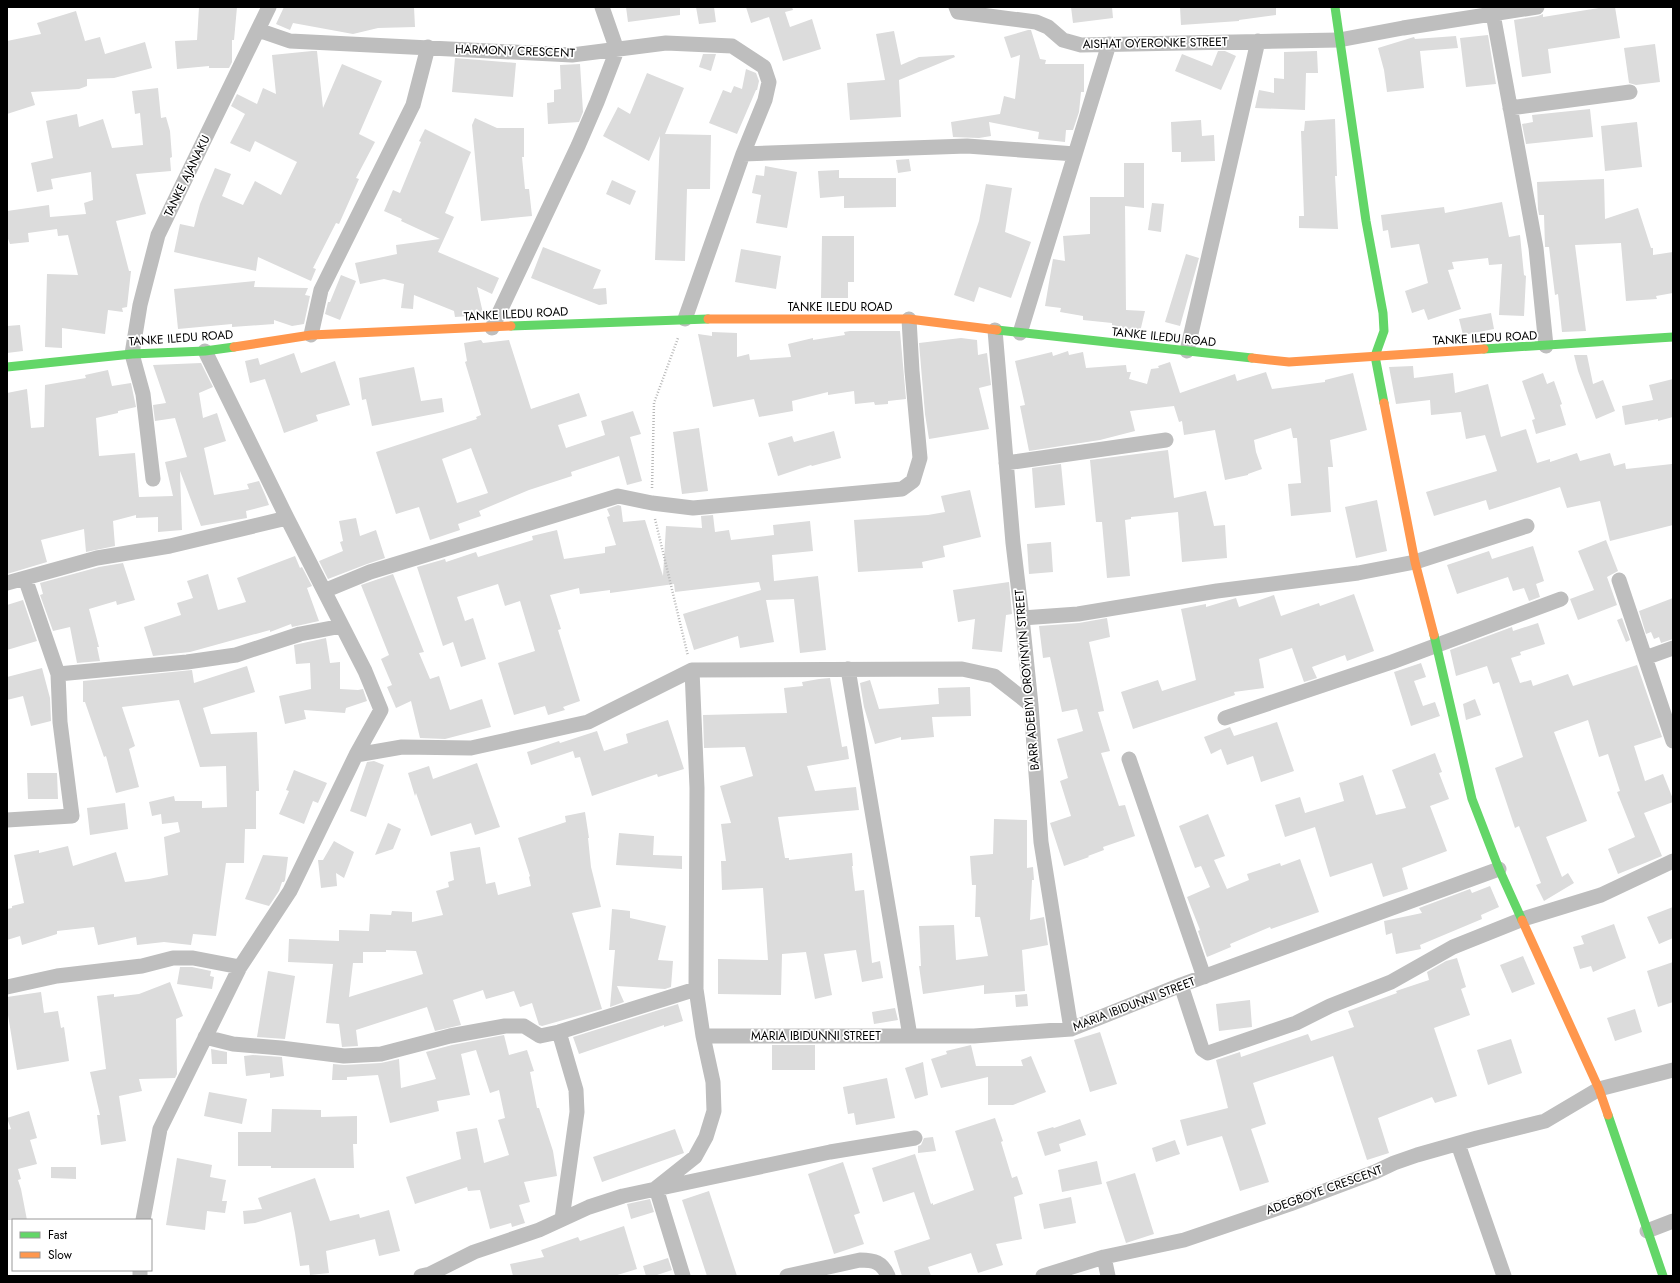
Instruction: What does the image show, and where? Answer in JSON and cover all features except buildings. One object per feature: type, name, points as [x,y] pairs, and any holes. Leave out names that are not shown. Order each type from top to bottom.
[{"type":"street","name":"TANKE AJANAKU","points":[[132,354],[140,305],[158,235],[269,7]]},
{"type":"street","points":[[492,328],[578,146],[617,50],[602,7]]},
{"type":"street","name":"AISHAT OYERONKE STREET","points":[[956,7],[958,12],[1036,22],[1048,27],[1063,40],[1081,45],[1339,40],[1403,28],[1537,7]]},
{"type":"street","points":[[1335,7],[1366,220],[1383,313],[1384,331],[1376,356],[1415,562],[1437,645],[1472,799],[1499,869],[1599,1090],[1663,1276]]},
{"type":"street","points":[[1493,14],[1536,248],[1546,346]]},
{"type":"street","name":"HARMONY CRESCENT","points":[[258,30],[290,41],[572,55],[666,43],[732,46],[764,67],[769,82],[765,100],[743,154],[686,319]]},
{"type":"street","points":[[1187,351],[1258,41]]},
{"type":"street","points":[[1020,333],[1109,44]]},
{"type":"street","points":[[311,335],[321,290],[413,105],[428,47]]},
{"type":"street","points":[[1510,108],[1630,92]]},
{"type":"street","points":[[743,154],[967,146],[1075,154]]},
{"type":"street","name":"TANKE ILEDU ROAD","points":[[7,367],[132,354],[205,351],[311,335],[686,319],[909,319],[1020,333],[1289,362],[1673,337]]},
{"type":"street","points":[[324,591],[370,572],[618,496],[652,503],[693,508],[902,489],[913,481],[920,458],[909,319]]},
{"type":"street","name":"BARR ADEBIYI OROYINYIN STREET","points":[[995,330],[1013,542],[1030,705],[1041,842],[1071,1029]]},
{"type":"street","points":[[143,1219],[160,1129],[240,968],[290,891],[356,755],[382,710],[365,671],[287,518],[205,351]]},
{"type":"street","points":[[132,354],[143,394],[153,479]]},
{"type":"street","points":[[1006,463],[1166,440]]},
{"type":"street","points":[[7,583],[98,558],[170,546],[287,518]]},
{"type":"street","points":[[1022,618],[1078,614],[1217,591],[1358,573],[1415,562],[1527,526]]},
{"type":"street","points":[[7,820],[72,816],[60,722],[58,674],[25,578]]},
{"type":"street","points":[[1619,580],[1673,741]]},
{"type":"street","points":[[1225,718],[1392,662],[1561,599]]},
{"type":"street","points":[[58,674],[187,662],[236,655],[300,634],[342,626]]},
{"type":"street","points":[[1645,658],[1673,648]]},
{"type":"street","points":[[848,669],[910,1036]]},
{"type":"street","points":[[356,755],[402,747],[471,748],[588,722],[692,670],[962,669],[994,676],[1030,705]]},
{"type":"street","points":[[656,1188],[695,1157],[706,1137],[714,1111],[713,1082],[703,1036],[696,988],[697,788],[692,670]]},
{"type":"street","points":[[1129,759],[1204,977]]},
{"type":"street","points":[[1181,985],[1202,1049],[1208,1053],[1296,1023],[1330,1006],[1391,982],[1453,947],[1522,919],[1601,895],[1673,861]]},
{"type":"street","name":"MARIA IBIDUNNI STREET","points":[[703,1036],[974,1036],[1071,1029],[1181,985],[1499,869]]},
{"type":"street","points":[[7,987],[57,976],[142,966],[174,958],[192,958],[240,968]]},
{"type":"street","points":[[205,1037],[233,1044],[344,1056],[381,1054],[450,1036],[506,1026],[524,1026],[540,1036],[559,1032],[696,988]]},
{"type":"street","points":[[559,1032],[576,1090],[577,1112],[562,1219]]},
{"type":"street","name":"ADEGBOYE CRESCENT","points":[[1043,1276],[1104,1257],[1184,1240],[1297,1201],[1375,1172],[1417,1154],[1545,1121],[1599,1090],[1673,1070]]},
{"type":"street","points":[[421,1276],[430,1274],[474,1252],[539,1230],[596,1205],[623,1196],[830,1152],[915,1138]]},
{"type":"street","points":[[1458,1144],[1504,1276]]},
{"type":"street","points":[[656,1188],[683,1276]]},
{"type":"street","points":[[1647,1230],[1673,1221]]},
{"type":"street","points":[[1104,1257],[1108,1276]]},
{"type":"street","points":[[787,1276],[860,1260],[870,1260],[880,1263],[888,1276]]},
{"type":"traffic: fast","points":[[1335,7],[1366,221],[1383,313],[1384,331],[1375,356],[1384,403]]},
{"type":"traffic: fast","points":[[511,326],[708,319]]},
{"type":"traffic: fast","points":[[997,330],[1252,358]]},
{"type":"traffic: fast","points":[[1484,349],[1673,337]]},
{"type":"traffic: fast","points":[[7,367],[132,354],[205,351],[234,347]]},
{"type":"traffic: fast","points":[[1434,635],[1472,799],[1499,869],[1522,920]]},
{"type":"traffic: fast","points":[[1608,1115],[1663,1276]]},
{"type":"traffic: slow","points":[[708,319],[909,319],[997,330]]},
{"type":"traffic: slow","points":[[234,347],[311,335],[511,326]]},
{"type":"traffic: slow","points":[[1252,358],[1289,362],[1484,349]]},
{"type":"traffic: slow","points":[[1384,403],[1415,562],[1434,635]]},
{"type":"traffic: slow","points":[[1522,920],[1599,1089],[1608,1115]]}]
